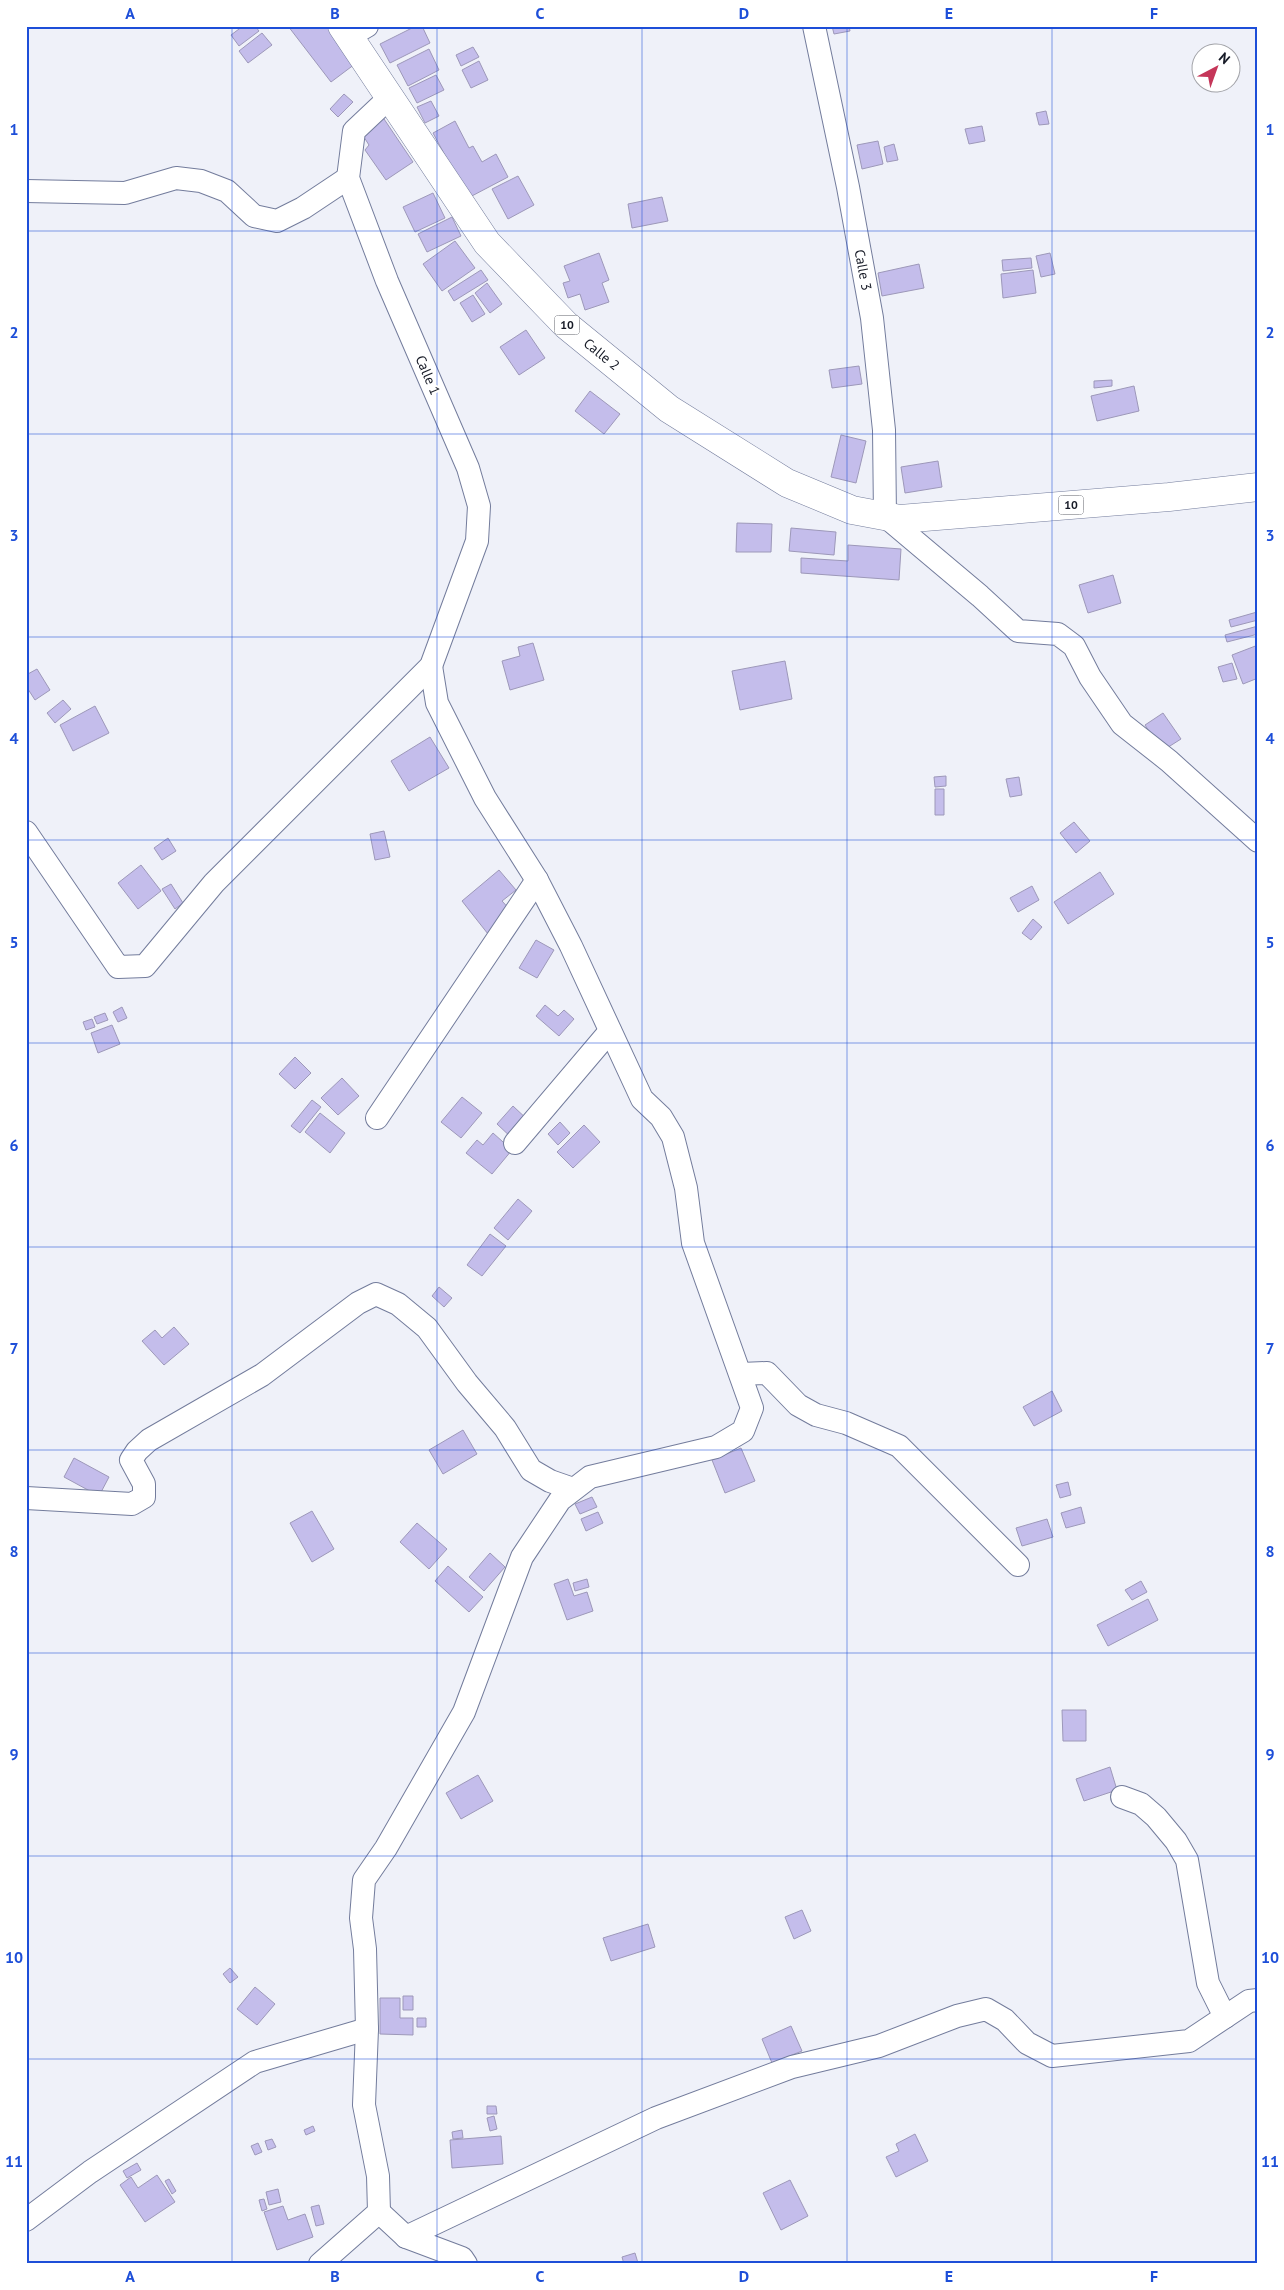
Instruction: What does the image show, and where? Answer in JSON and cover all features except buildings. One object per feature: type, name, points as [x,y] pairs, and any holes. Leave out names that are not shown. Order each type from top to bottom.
[{"type":"main road","name":"Calle 2","points":[[353,30],[389,98],[487,243],[566,324],[670,409],[787,483],[852,510],[885,516]]},
{"type":"main road","name":"10","points":[[885,516],[900,519],[1140,500],[1256,486]]},
{"type":"street","name":"Calle 3","points":[[814,26],[848,187],[872,318],[884,430],[885,516]]},
{"type":"street","name":"Calle 1","points":[[389,98],[354,131],[348,178],[387,281],[468,468],[479,506],[477,541],[431,666]]},
{"type":"street","points":[[26,191],[125,193],[176,178],[201,181],[227,191],[254,216],[277,221],[303,208],[348,178]]},
{"type":"street","points":[[885,516],[980,596],[1018,631],[1058,634],[1074,646],[1090,677],[1122,724],[1169,761],[1258,840]]},
{"type":"street","points":[[26,832],[118,967],[145,966],[214,884],[431,666]]},
{"type":"street","points":[[431,666],[438,703],[485,798],[537,880],[571,946],[642,1100],[661,1117],[674,1137],[686,1188],[693,1243],[752,1408],[743,1431],[716,1448],[590,1477],[560,1500],[522,1557],[464,1712],[386,1848],[364,1880],[361,1918],[365,1949],[367,2029],[364,2105],[378,2176],[379,2212],[406,2237],[462,2258],[466,2264]]},
{"type":"street","points":[[378,1118],[537,880]]},
{"type":"street","points":[[515,1143],[610,1031]]},
{"type":"street","points":[[26,1498],[132,1504],[144,1498],[144,1484],[131,1460],[148,1440],[262,1375],[358,1303],[376,1294],[398,1304],[427,1328],[467,1383],[506,1428],[531,1470],[550,1481],[573,1489]]},
{"type":"street","points":[[740,1374],[767,1373],[798,1405],[816,1415],[846,1423],[899,1446],[1018,1565]]},
{"type":"street","points":[[1122,1797],[1141,1804],[1156,1817],[1176,1841],[1187,1860],[1208,1983],[1225,2016]]},
{"type":"street","points":[[406,2237],[656,2118],[792,2067],[879,2046],[957,2016],[986,2009],[1005,2020],[1026,2043],[1052,2056],[1189,2041],[1249,2001],[1258,2000]]},
{"type":"street","points":[[26,2220],[90,2172],[255,2062],[367,2029]]},
{"type":"street","points":[[320,2264],[379,2212]]}]
